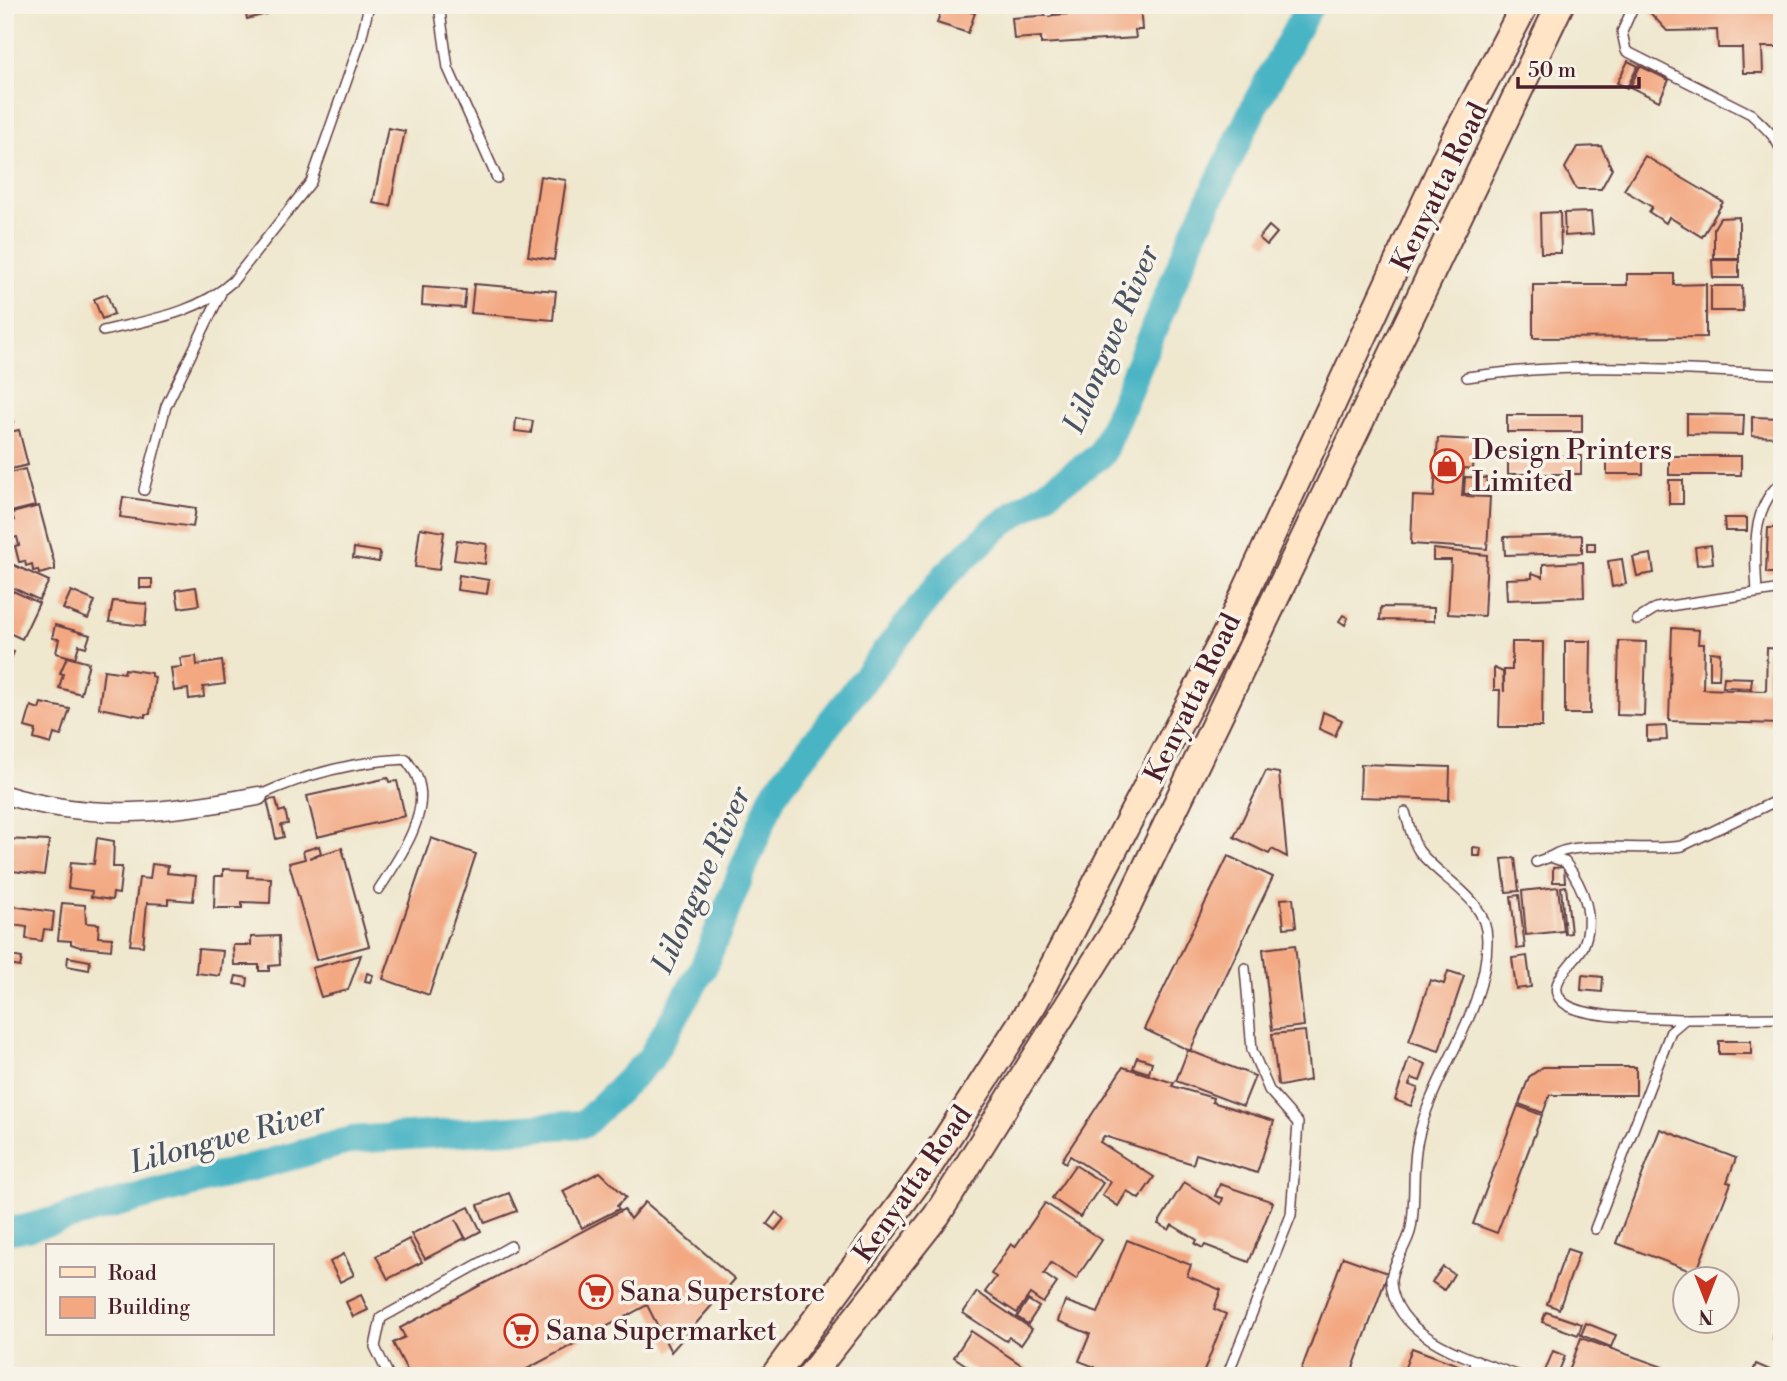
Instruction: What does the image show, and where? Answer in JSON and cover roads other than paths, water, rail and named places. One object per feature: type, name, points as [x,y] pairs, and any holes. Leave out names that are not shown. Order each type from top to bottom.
[{"type":"main road","name":"Kenyatta Road","points":[[774,1376],[927,1169],[1034,1003],[1226,634],[1455,138],[1525,5]]},
{"type":"main road","name":"Kenyatta Road","points":[[810,1376],[937,1215],[1119,924],[1560,5]]},
{"type":"street","points":[[5,794],[50,807],[95,813],[178,811],[258,796]]},
{"type":"lane","points":[[144,490],[166,406],[222,292],[311,182],[361,40],[369,5]]},
{"type":"lane","points":[[439,5],[448,68],[497,178]]},
{"type":"lane","points":[[663,5],[700,5]]},
{"type":"lane","points":[[1634,5],[1622,32],[1626,51],[1751,114],[1768,129],[1782,155]]},
{"type":"lane","points":[[103,331],[175,314],[222,292]]},
{"type":"lane","points":[[1467,377],[1525,368],[1586,367],[1782,374]]},
{"type":"lane","points":[[1756,592],[1755,540],[1764,507],[1782,482]]},
{"type":"lane","points":[[1637,620],[1656,608],[1782,589]]},
{"type":"lane","points":[[258,796],[367,760],[406,759],[418,779],[419,810],[399,858],[379,888]]},
{"type":"lane","points":[[1536,862],[1562,849],[1578,846],[1603,849],[1664,849],[1682,846],[1782,798]]},
{"type":"lane","points":[[1405,812],[1417,849],[1446,879],[1476,902],[1483,915],[1487,938],[1480,992],[1430,1107],[1417,1144],[1411,1233],[1390,1280],[1397,1307],[1418,1332],[1477,1360],[1520,1376]]},
{"type":"lane","points":[[1550,857],[1565,862],[1576,877],[1587,910],[1583,946],[1558,978],[1558,993],[1566,1004],[1601,1013],[1685,1019],[1782,1018]]},
{"type":"lane","points":[[1227,1376],[1291,1215],[1298,1123],[1269,1090],[1252,1050],[1245,968]]},
{"type":"lane","points":[[1595,1229],[1671,1031],[1685,1019]]},
{"type":"lane","points":[[389,1376],[375,1347],[381,1318],[511,1246]]},
{"type":"lane","points":[[1470,1376],[1477,1360]]},
{"type":"waterway","name":"Lilongwe River","points":[[5,1231],[27,1228],[352,1140],[584,1124],[650,1059],[703,968],[773,795],[946,575],[996,528],[1101,455],[1193,235],[1256,103],[1310,5]]},
{"type":"place","name":"Design Printers Limited","points":[[1447,466]]},
{"type":"place","name":"Sana Superstore","points":[[596,1292]]},
{"type":"place","name":"Sana Supermarket","points":[[521,1331]]}]
